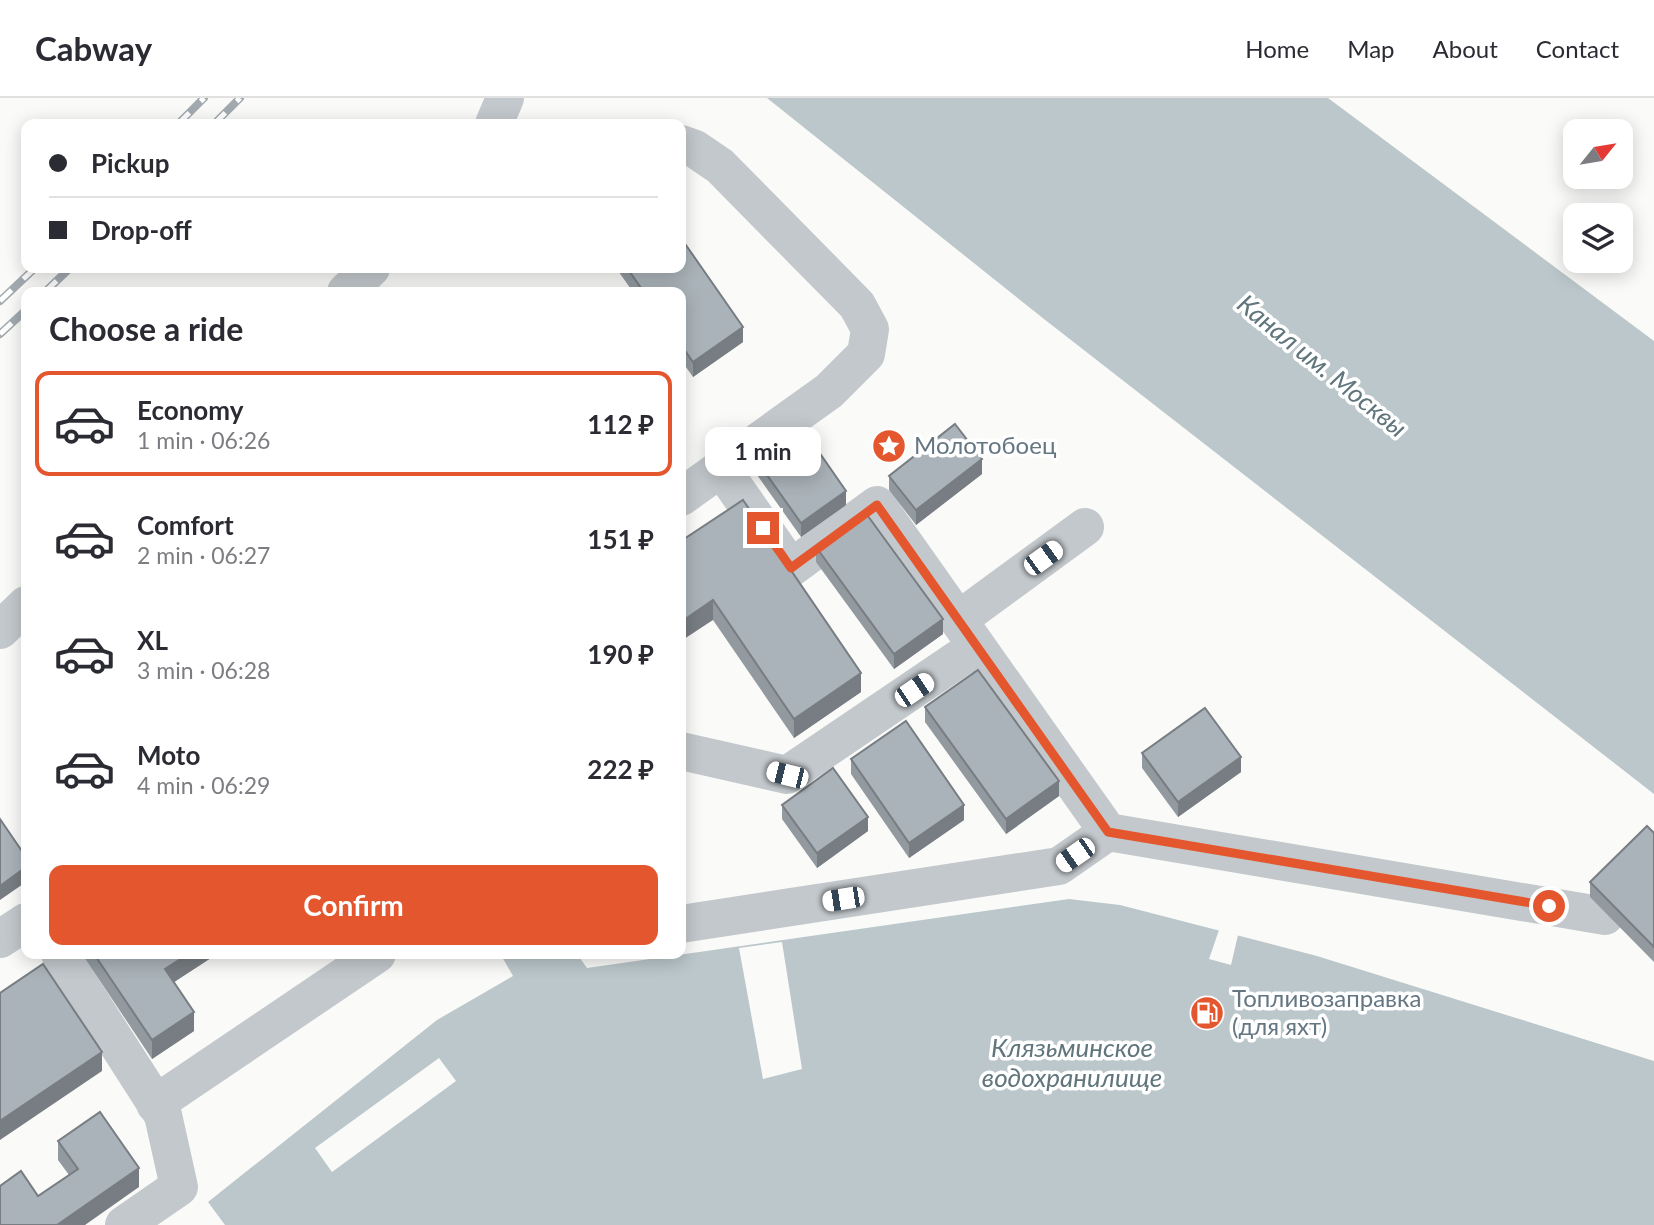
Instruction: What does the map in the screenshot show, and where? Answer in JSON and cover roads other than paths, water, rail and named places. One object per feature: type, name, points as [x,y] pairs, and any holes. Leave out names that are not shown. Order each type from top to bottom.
[{"type":"street","points":[[496,119],[505,98]]},
{"type":"street","points":[[686,146],[720,166],[857,305],[870,329],[866,354],[829,391],[686,493]]},
{"type":"street","points":[[351,287],[366,273]]},
{"type":"street","points":[[721,468],[791,568],[877,505],[1108,832]]},
{"type":"street","points":[[686,751],[787,775],[967,634],[1086,527]]},
{"type":"street","points":[[0,630],[21,610]]},
{"type":"street","points":[[686,923],[1059,866],[1108,832],[1605,915]]},
{"type":"street","points":[[0,939],[21,925]]},
{"type":"street","points":[[63,959],[163,1115],[178,1187],[124,1225]]},
{"type":"street","points":[[155,1104],[370,959]]},
{"type":"water","name":"Канал им. Москвы","points":[[767,98],[1328,98],[1654,341],[1654,794],[1044,319]]},
{"type":"water","name":"Клязьминское водохранилище","points":[[1069,899],[1120,905],[1317,956],[1654,1061],[1654,1225],[225,1225],[208,1202],[437,1020],[513,976],[503,959],[581,959],[587,968],[650,959],[686,959],[686,954]]},
{"type":"railway","points":[[183,119],[204,98]]},
{"type":"railway","points":[[219,119],[240,98]]},
{"type":"railway","points":[[0,301],[30,273]]},
{"type":"railway","points":[[50,287],[65,273]]},
{"type":"railway","points":[[0,334],[21,315]]},
{"type":"place","name":"Молотобоец","points":[[889,446]]},
{"type":"place","name":"Топливозаправка (для яхт)","points":[[1207,1013]]}]
